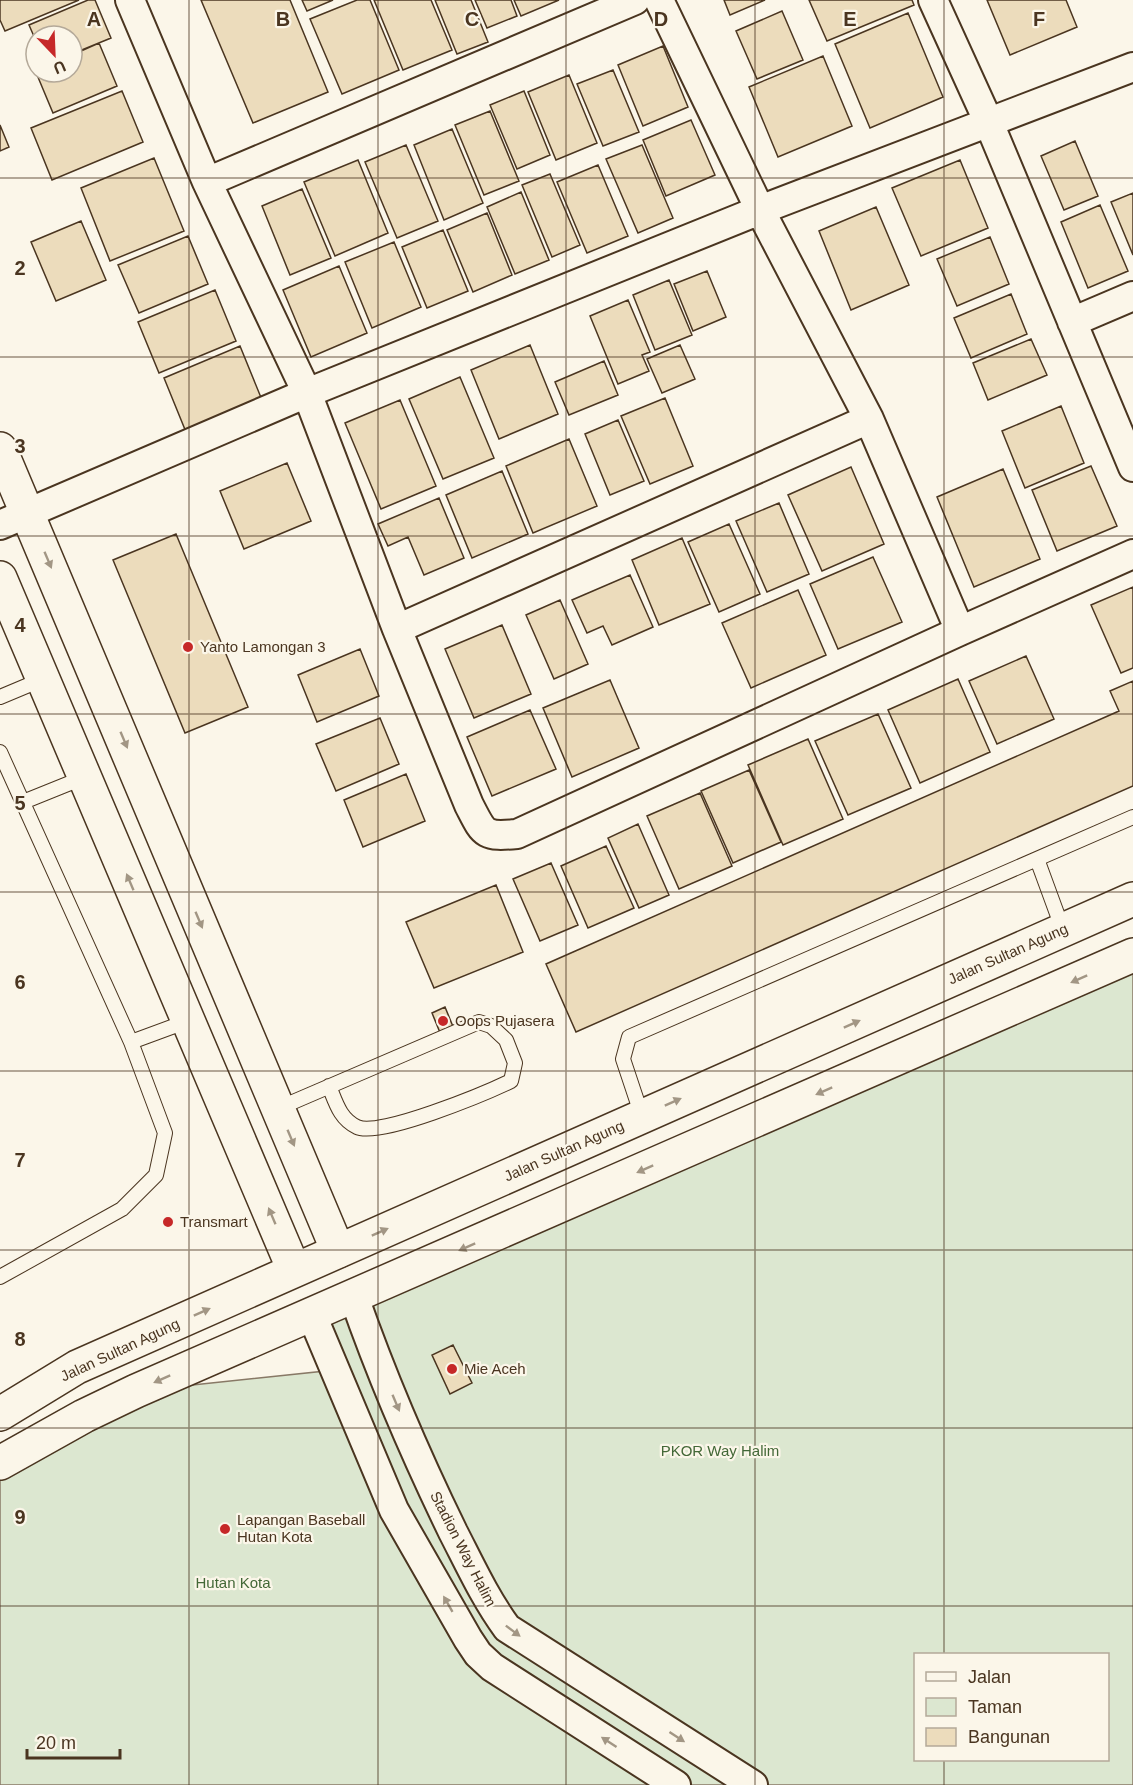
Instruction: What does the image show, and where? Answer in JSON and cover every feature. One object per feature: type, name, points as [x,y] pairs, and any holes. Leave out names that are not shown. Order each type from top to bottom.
[{"type":"main road","points":[[0,449],[14,519],[279,1108],[338,1251]]},
{"type":"main road","points":[[0,578],[294,1270]]},
{"type":"main road","name":"Jalan Sultan Agung","points":[[0,1414],[77,1367],[1133,899]]},
{"type":"main road","points":[[0,1463],[84,1416],[136,1391],[1133,955]]},
{"type":"street","points":[[130,0],[207,182],[307,393],[397,629],[468,805],[482,829],[494,836],[517,834],[1133,554]]},
{"type":"street","points":[[207,182],[634,0]]},
{"type":"street","points":[[659,0],[760,210],[869,419],[960,631]]},
{"type":"street","points":[[933,0],[989,123],[1133,467]]},
{"type":"street","points":[[14,519],[307,393],[760,210],[1133,67]]},
{"type":"street","points":[[1072,322],[1133,296]]},
{"type":"street","points":[[397,629],[869,419]]},
{"type":"street","name":"Stadion Way Halim","points":[[354,1297],[373,1349],[435,1495],[489,1604],[507,1628],[753,1785]]},
{"type":"street","points":[[312,1313],[394,1510],[478,1654],[492,1667],[676,1785]]},
{"type":"lane","points":[[0,697],[43,679]]},
{"type":"lane","points":[[0,752],[131,1042],[165,1133],[156,1175],[122,1209],[0,1277]]},
{"type":"lane","points":[[23,802],[85,777]]},
{"type":"lane","points":[[642,1116],[623,1059],[629,1036],[1133,817]]},
{"type":"lane","points":[[1037,859],[1063,930]]},
{"type":"lane","points":[[131,1042],[189,1021]]},
{"type":"lane","points":[[279,1108],[330,1086],[479,1022],[491,1026],[506,1040],[515,1063],[511,1081],[484,1094],[383,1128],[359,1128],[345,1118],[339,1111],[330,1086]]},
{"type":"green space","name":"PKOR Way Halim","points":[[1133,962],[1133,1785],[0,1785],[0,1466],[136,1391],[344,1369],[318,1316]]},
{"type":"building","points":[[0,0],[79,0],[5,31],[0,20]]},
{"type":"building","points":[[88,0],[95,0],[111,38],[84,49],[84,24],[31,24]]},
{"type":"building","points":[[201,0],[290,0],[328,92],[253,123]]},
{"type":"building","points":[[302,0],[333,0],[307,11]]},
{"type":"building","points":[[357,0],[370,0],[399,70],[342,94],[310,19]]},
{"type":"building","points":[[374,0],[431,0],[452,50],[403,70]]},
{"type":"building","points":[[435,0],[471,0],[488,42],[457,54]]},
{"type":"building","points":[[475,0],[511,0],[517,16],[487,28]]},
{"type":"building","points":[[514,0],[559,0],[521,16]]},
{"type":"building","points":[[724,0],[765,0],[730,15]]},
{"type":"building","points":[[809,0],[912,0],[914,5],[827,41]]},
{"type":"building","points":[[987,0],[1066,0],[1077,27],[1010,55]]},
{"type":"building","points":[[782,11],[803,60],[757,79],[736,31]]},
{"type":"building","points":[[908,13],[943,97],[870,128],[835,44]]},
{"type":"building","points":[[99,43],[117,86],[53,113],[41,84],[84,84],[84,50]]},
{"type":"building","points":[[663,46],[688,107],[643,126],[618,65]]},
{"type":"building","points":[[823,56],[852,126],[778,157],[749,87]]},
{"type":"building","points":[[613,70],[639,132],[603,146],[577,84]]},
{"type":"building","points":[[569,75],[597,143],[556,160],[528,92]]},
{"type":"building","points":[[122,91],[143,142],[52,180],[31,128]]},
{"type":"building","points":[[524,91],[550,155],[517,169],[490,105]]},
{"type":"building","points":[[490,111],[519,181],[484,195],[455,125]]},
{"type":"building","points":[[691,120],[715,175],[666,196],[643,140]]},
{"type":"building","points":[[0,125],[9,147],[0,151]]},
{"type":"building","points":[[452,129],[483,203],[444,220],[414,145]]},
{"type":"building","points":[[1075,141],[1098,196],[1064,210],[1041,156]]},
{"type":"building","points":[[406,145],[438,221],[397,238],[365,162]]},
{"type":"building","points":[[642,145],[673,218],[638,233],[606,159]]},
{"type":"building","points":[[154,158],[184,231],[110,261],[81,188]]},
{"type":"building","points":[[358,160],[388,233],[335,256],[304,182]]},
{"type":"building","points":[[960,160],[988,228],[921,256],[892,188]]},
{"type":"building","points":[[598,165],[628,236],[587,253],[557,182]]},
{"type":"building","points":[[550,174],[580,245],[552,257],[522,185]]},
{"type":"building","points":[[302,189],[331,258],[290,275],[262,206]]},
{"type":"building","points":[[521,192],[549,260],[515,274],[487,207]]},
{"type":"building","points":[[1133,193],[1133,255],[1111,202]]},
{"type":"building","points":[[1100,205],[1128,271],[1088,288],[1061,222]]},
{"type":"building","points":[[876,207],[909,285],[851,310],[819,231]]},
{"type":"building","points":[[487,213],[512,275],[473,292],[447,230]]},
{"type":"building","points":[[81,221],[106,280],[56,301],[31,242]]},
{"type":"building","points":[[443,230],[468,291],[427,308],[402,247]]},
{"type":"building","points":[[188,236],[208,284],[139,313],[118,265]]},
{"type":"building","points":[[990,237],[1009,284],[957,306],[937,259]]},
{"type":"building","points":[[394,242],[421,307],[372,328],[345,262]]},
{"type":"building","points":[[339,266],[367,333],[311,357],[283,290]]},
{"type":"building","points":[[707,271],[726,317],[693,331],[674,284]]},
{"type":"building","points":[[669,280],[692,335],[655,350],[633,295]]},
{"type":"building","points":[[215,290],[236,341],[159,373],[138,322]]},
{"type":"building","points":[[1011,294],[1027,334],[971,358],[954,318]]},
{"type":"building","points":[[628,300],[650,352],[642,355],[649,371],[618,384],[590,316]]},
{"type":"building","points":[[1031,339],[1047,375],[988,400],[973,363]]},
{"type":"building","points":[[530,345],[558,414],[499,439],[471,370]]},
{"type":"building","points":[[680,345],[695,379],[662,393],[647,359]]},
{"type":"building","points":[[240,346],[262,400],[186,432],[164,378]]},
{"type":"building","points":[[604,361],[618,395],[569,415],[555,382]]},
{"type":"building","points":[[460,377],[494,458],[443,479],[409,399]]},
{"type":"building","points":[[665,398],[693,466],[650,484],[621,416]]},
{"type":"building","points":[[400,400],[436,486],[381,509],[345,423]]},
{"type":"building","points":[[1061,406],[1084,463],[1025,488],[1002,431]]},
{"type":"building","points":[[618,420],[644,481],[610,495],[585,434]]},
{"type":"building","points":[[569,439],[597,506],[533,533],[506,466]]},
{"type":"building","points":[[287,463],[311,521],[244,549],[220,491]]},
{"type":"building","points":[[1091,466],[1117,526],[1057,551],[1032,490]]},
{"type":"building","points":[[851,467],[884,544],[822,571],[788,495]]},
{"type":"building","points":[[1003,469],[1040,559],[974,587],[937,497]]},
{"type":"building","points":[[502,471],[528,534],[472,558],[446,495]]},
{"type":"building","points":[[439,498],[464,558],[424,575],[408,537],[388,546],[378,524]]},
{"type":"building","points":[[779,503],[809,574],[767,592],[736,521]]},
{"type":"building","points":[[729,524],[760,594],[719,612],[688,542]]},
{"type":"building","points":[[176,534],[248,707],[185,733],[113,560]]},
{"type":"building","points":[[682,538],[710,604],[659,625],[632,560]]},
{"type":"building","points":[[873,557],[902,622],[838,649],[810,584]]},
{"type":"building","points":[[630,575],[653,627],[612,645],[603,626],[587,633],[572,600]]},
{"type":"building","points":[[1133,587],[1133,668],[1121,673],[1091,605]]},
{"type":"building","points":[[798,590],[826,655],[751,688],[722,623]]},
{"type":"building","points":[[560,600],[588,664],[554,679],[526,615]]},
{"type":"building","points":[[502,625],[531,694],[474,718],[445,649]]},
{"type":"building","points":[[360,649],[379,696],[317,722],[298,675]]},
{"type":"building","points":[[1026,656],[1054,719],[997,744],[969,681]]},
{"type":"building","points":[[958,679],[990,752],[920,783],[888,710]]},
{"type":"building","points":[[610,680],[639,748],[572,777],[543,708]]},
{"type":"building","points":[[1133,681],[1133,786],[576,1032],[546,964],[1119,711],[1110,691]]},
{"type":"building","points":[[530,710],[556,769],[492,796],[467,737]]},
{"type":"building","points":[[878,714],[911,788],[848,815],[815,741]]},
{"type":"building","points":[[380,718],[399,764],[336,791],[316,744]]},
{"type":"building","points":[[808,739],[843,819],[783,845],[748,765]]},
{"type":"building","points":[[749,770],[781,842],[733,863],[701,791]]},
{"type":"building","points":[[406,774],[425,821],[363,847],[344,800]]},
{"type":"building","points":[[700,793],[732,866],[679,889],[647,816]]},
{"type":"building","points":[[638,824],[669,895],[639,908],[608,838]]},
{"type":"building","points":[[606,846],[634,908],[588,928],[561,866]]},
{"type":"building","points":[[551,863],[578,925],[540,941],[513,879]]},
{"type":"building","points":[[496,885],[523,952],[434,988],[406,922]]},
{"type":"building","name":"Oops Pujasera","points":[[445,1007],[454,1029],[441,1035],[432,1013]]},
{"type":"building","name":"Mie Aceh","points":[[453,1345],[472,1383],[450,1394],[432,1355]]},
{"type":"place","name":"Yanto Lamongan 3","points":[[188,647]]},
{"type":"place","name":"Oops Pujasera","points":[[443,1021]]},
{"type":"place","name":"Transmart","points":[[168,1222]]},
{"type":"place","name":"Mie Aceh","points":[[452,1369]]},
{"type":"place","name":"Lapangan Baseball Hutan Kota","points":[[225,1529]]},
{"type":"park label","name":"Hutan Kota","points":[[233,1583]]}]
